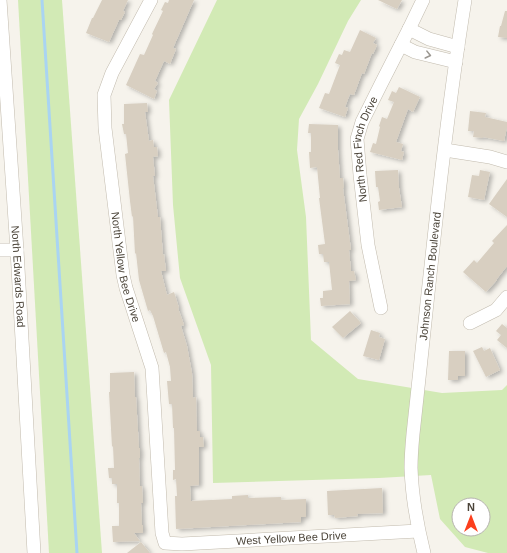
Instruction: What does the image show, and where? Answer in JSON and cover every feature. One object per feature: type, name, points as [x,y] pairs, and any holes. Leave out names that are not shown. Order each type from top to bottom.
[{"type":"street","name":"North Edwards Road","points":[[0,0],[17,250],[34,553]]},
{"type":"street","name":"North Yellow Bee Drive","points":[[151,0],[112,73],[104,95],[105,128],[123,275],[152,368],[162,533],[165,543]]},
{"type":"street","name":"North Red Finch Drive","points":[[381,308],[368,245],[357,139],[362,122],[423,0]]},
{"type":"street","name":"Johnson Ranch Boulevard","points":[[424,553],[418,531],[412,488],[411,467],[413,434],[445,150],[458,47],[466,0]]},
{"type":"street","points":[[409,29],[429,39],[458,47]]},
{"type":"street","points":[[401,45],[415,52],[456,62]]},
{"type":"street","points":[[445,150],[490,157],[507,162]]},
{"type":"street","points":[[0,250],[17,250]]},
{"type":"street","points":[[470,323],[496,310],[507,297]]},
{"type":"street","name":"West Yellow Bee Drive","points":[[165,543],[182,544],[418,531]]},
{"type":"green space","points":[[18,0],[62,0],[102,553],[49,553]]},
{"type":"green space","points":[[217,0],[361,0],[348,21],[318,84],[299,119],[297,150],[306,217],[311,340],[358,379],[442,393],[502,390],[507,385],[507,553],[488,553],[465,547],[456,537],[491,537],[491,497],[451,497],[451,531],[440,519],[431,475],[213,483],[211,365],[180,278],[173,205],[169,100]]},
{"type":"building","points":[[102,0],[128,0],[123,11],[125,12],[121,20],[119,20],[109,42],[86,33]]},
{"type":"building","points":[[169,0],[194,0],[173,48],[176,49],[170,64],[164,61],[155,81],[158,83],[154,89],[157,91],[154,99],[126,85],[140,54],[144,55],[163,11],[161,10],[165,2],[168,3]]},
{"type":"building","points":[[378,0],[402,0],[397,9]]},
{"type":"building","points":[[505,11],[507,11],[507,38],[498,37]]},
{"type":"building","points":[[360,30],[376,38],[373,43],[377,45],[373,54],[372,53],[364,74],[362,73],[354,95],[350,94],[345,107],[348,108],[345,117],[319,108],[325,93],[329,94],[340,65],[335,63],[339,54],[342,55],[344,50],[350,52]]},
{"type":"building","points":[[399,87],[420,97],[413,112],[408,109],[396,142],[403,144],[401,151],[404,152],[402,160],[370,152],[373,143],[376,144],[382,117],[387,119],[394,102],[388,100],[392,91],[396,93]]},
{"type":"building","points":[[147,103],[148,112],[145,112],[149,141],[153,140],[154,147],[157,147],[158,156],[153,157],[155,176],[153,176],[158,217],[160,217],[163,255],[164,254],[166,271],[161,271],[167,295],[174,292],[184,325],[181,326],[187,346],[192,373],[193,398],[196,397],[197,431],[200,431],[200,437],[203,437],[204,447],[199,447],[199,485],[190,486],[191,501],[232,499],[232,496],[248,495],[248,498],[281,497],[281,500],[306,499],[306,517],[301,517],[301,522],[176,529],[176,479],[173,480],[173,470],[175,470],[174,428],[172,404],[169,404],[167,381],[171,381],[170,367],[166,352],[164,353],[153,316],[150,310],[148,311],[139,280],[125,154],[128,153],[126,134],[124,134],[122,124],[124,124],[124,104]]},
{"type":"building","points":[[470,111],[486,113],[485,117],[507,122],[504,141],[483,137],[473,137],[474,131],[468,131]]},
{"type":"building","points":[[309,124],[338,125],[340,178],[343,178],[351,250],[349,250],[351,271],[354,271],[356,280],[349,281],[350,304],[321,306],[320,298],[323,298],[323,291],[332,290],[329,262],[324,262],[323,254],[319,254],[318,245],[325,244],[319,198],[317,167],[310,168],[309,152],[311,152],[311,133],[308,133]]},
{"type":"building","points":[[398,170],[402,207],[379,210],[378,202],[380,201],[378,187],[376,187],[375,171]]},
{"type":"building","points":[[480,170],[490,172],[484,200],[468,197],[472,175],[479,176]]},
{"type":"building","points":[[507,179],[507,217],[489,204]]},
{"type":"building","points":[[507,225],[507,266],[486,292],[463,272],[474,260],[477,263],[494,243],[492,241]]},
{"type":"building","points":[[350,311],[361,323],[343,338],[332,327]]},
{"type":"building","points":[[502,324],[507,328],[507,348],[497,340],[501,335],[496,331]]},
{"type":"building","points":[[371,330],[380,333],[379,337],[385,339],[379,360],[363,356]]},
{"type":"building","points":[[482,347],[484,351],[490,348],[500,370],[486,377],[473,351]]},
{"type":"building","points":[[449,351],[465,351],[465,376],[458,376],[458,380],[448,380]]},
{"type":"building","points":[[134,372],[140,448],[139,458],[140,486],[142,486],[143,503],[141,503],[143,533],[134,533],[140,541],[113,542],[112,526],[119,526],[119,503],[117,503],[117,484],[112,484],[112,478],[109,478],[108,468],[114,468],[109,392],[110,373]]},
{"type":"building","points":[[382,488],[383,513],[357,514],[358,516],[335,518],[334,515],[328,515],[327,491]]},
{"type":"building","points":[[141,542],[150,553],[127,553]]},
{"type":"waterway","points":[[42,0],[77,553]]}]
